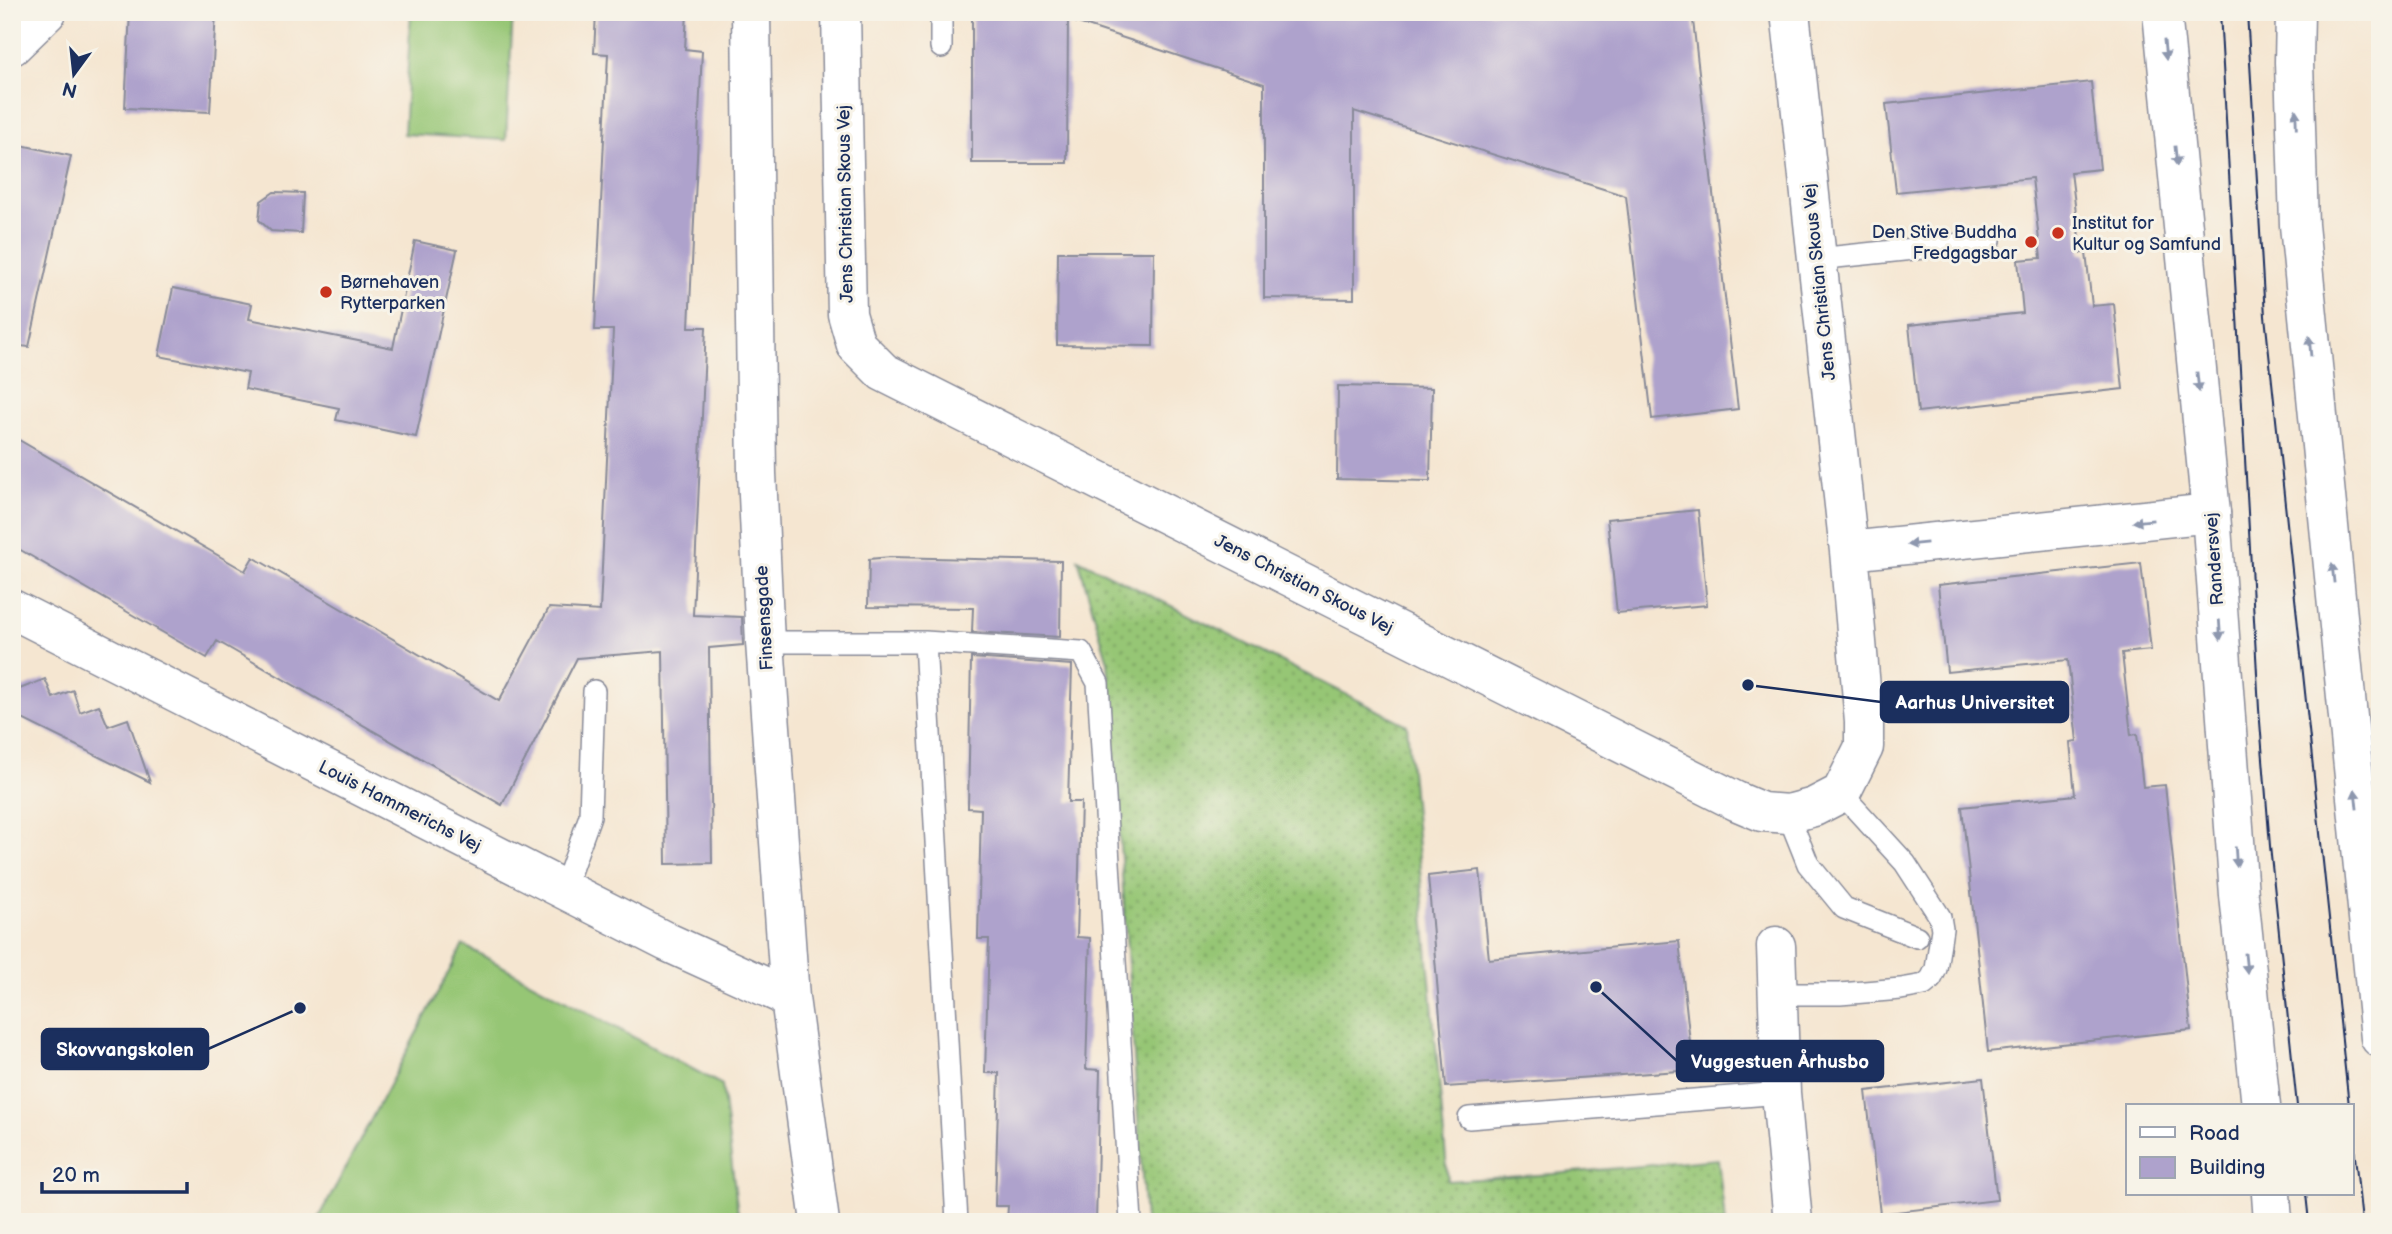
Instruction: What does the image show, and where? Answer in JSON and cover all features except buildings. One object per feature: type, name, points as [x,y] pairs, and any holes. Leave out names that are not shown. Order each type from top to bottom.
[{"type":"street","points":[[12,46],[47,12]]},
{"type":"street","name":"Finsensgade","points":[[751,12],[757,474],[765,642],[790,998],[820,1222]]},
{"type":"street","name":"Jens Christian Skous Vej","points":[[841,12],[847,314],[856,345],[883,372],[1736,801],[1762,812],[1788,814],[1814,807],[1841,793],[1864,747],[1849,551],[1790,12]]},
{"type":"street","name":"Randersvej","points":[[2162,12],[2211,513],[2239,895],[2261,1104]]},
{"type":"street","points":[[2295,12],[2299,225],[2380,1038]]},
{"type":"street","points":[[1849,551],[2211,513]]},
{"type":"street","name":"Louis Hammerichs Vej","points":[[12,609],[667,942],[790,998]]},
{"type":"street","points":[[1776,946],[1781,1093],[1793,1222]]},
{"type":"street","points":[[2271,1196],[2273,1222]]},
{"type":"lane","points":[[941,12],[941,47]]},
{"type":"lane","points":[[1816,258],[1990,241]]},
{"type":"lane","points":[[765,642],[925,642],[1081,652],[1098,683],[1131,1222]]},
{"type":"lane","points":[[925,642],[957,1222]]},
{"type":"lane","points":[[564,889],[590,816],[593,691]]},
{"type":"lane","points":[[1778,994],[1840,994],[1901,989],[1924,985],[1936,969],[1942,929],[1940,917],[1905,863],[1841,793]]},
{"type":"lane","points":[[1788,814],[1808,864],[1844,908],[1917,937]]},
{"type":"lane","points":[[1469,1118],[1781,1093]]},
{"type":"green space","points":[[411,12],[513,12],[506,140],[404,134]]},
{"type":"green space","points":[[1078,559],[1407,725],[1448,1181],[1718,1159],[1725,1222],[1145,1222],[1108,662]]},
{"type":"green space","points":[[463,945],[722,1085],[739,1222],[317,1222]]},
{"type":"tram line","points":[[2220,12],[2259,709],[2297,1104]]},
{"type":"tram line","points":[[2247,12],[2265,316],[2349,1104]]},
{"type":"tram line","points":[[2354,1147],[2362,1222]]},
{"type":"tram line","points":[[2306,1196],[2309,1222]]},
{"type":"place","name":"Institut for Kultur og Samfund","points":[[2058,233]]},
{"type":"place","name":"Den Stive Buddha Fredgagsbar","points":[[2031,242]]},
{"type":"place","name":"Børnehaven Rytterparken","points":[[326,292]]},
{"type":"place","name":"Aarhus Universitet","points":[[1748,685]]},
{"type":"place","name":"Vuggestuen Århusbo","points":[[1596,987]]},
{"type":"place","name":"Skovvangskolen","points":[[300,1008]]}]
